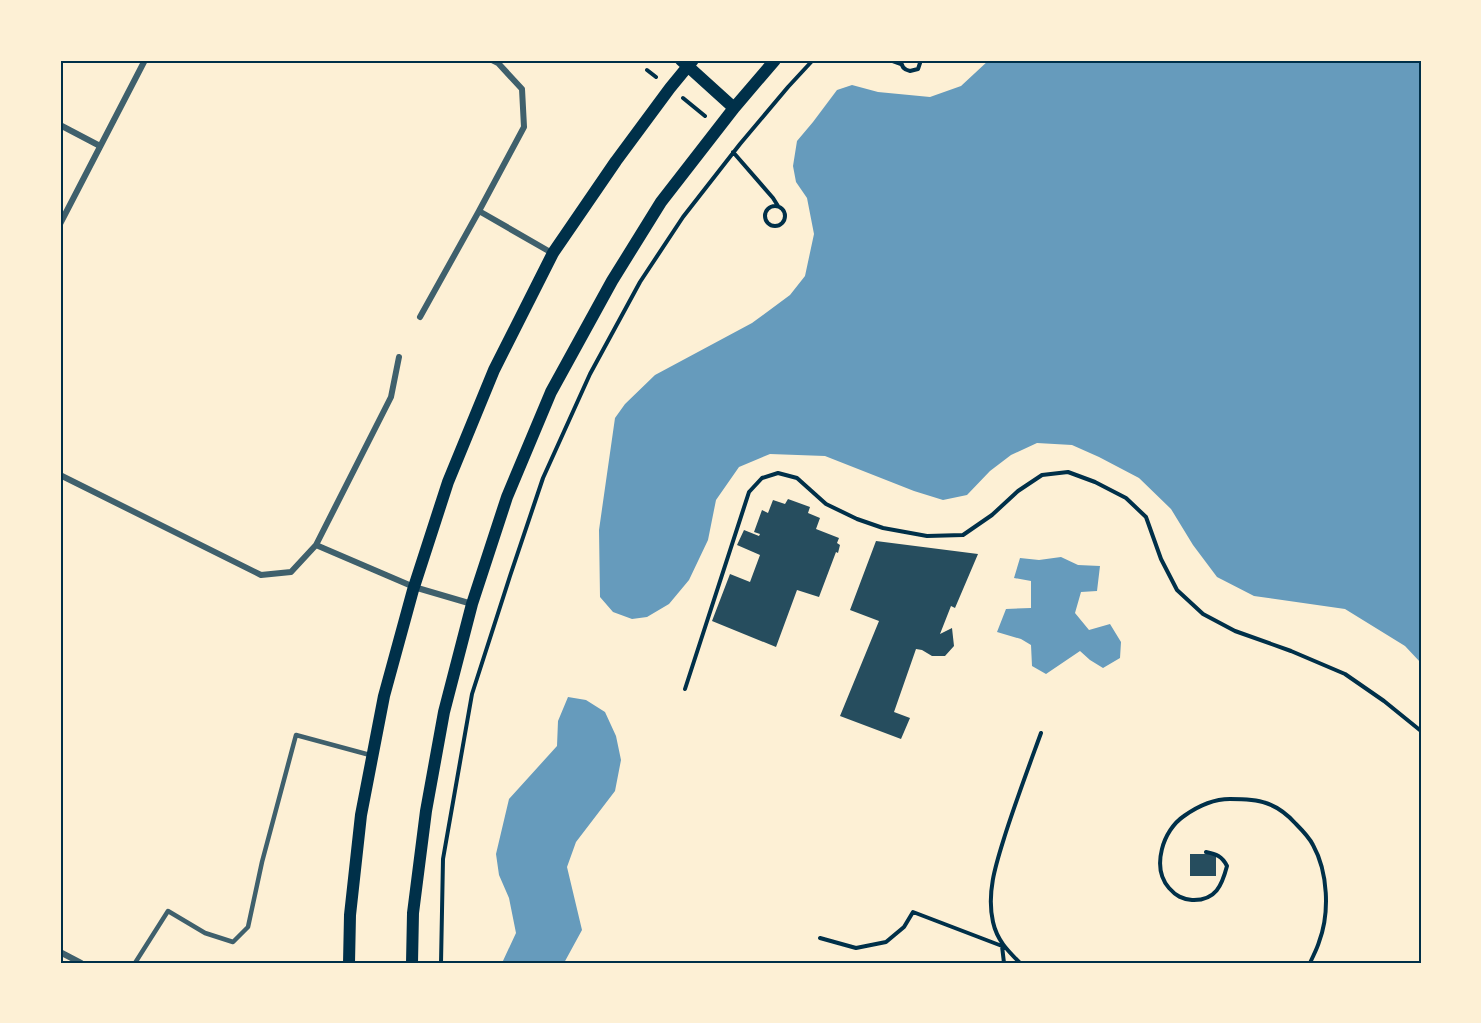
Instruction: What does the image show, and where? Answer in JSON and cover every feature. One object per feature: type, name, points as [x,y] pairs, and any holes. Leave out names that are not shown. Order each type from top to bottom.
[{"type":"main road","points":[[412,963],[413,913],[426,811],[444,712],[472,604],[507,497],[551,392],[612,281],[661,202],[734,108],[775,60]]},
{"type":"main road","points":[[349,963],[350,915],[361,815],[384,696],[414,587],[448,482],[494,370],[553,254],[687,62],[734,108]]},
{"type":"street","points":[[60,224],[146,60]]},
{"type":"street","points":[[420,317],[524,127],[522,89],[498,63],[492,60]]},
{"type":"street","points":[[60,125],[100,146]]},
{"type":"street","points":[[479,211],[553,254]]},
{"type":"street","points":[[60,475],[261,575],[291,572],[316,545],[391,397],[399,357]]},
{"type":"street","points":[[316,545],[414,587],[472,604]]},
{"type":"street","points":[[60,952],[81,963]]},
{"type":"lane","points":[[135,963],[168,911],[205,933],[233,942],[248,927],[262,862],[296,735],[372,756]]},
{"type":"path","points":[[441,963],[443,859],[472,694],[543,478],[590,374],[640,282],[683,217],[733,152],[813,60]]},
{"type":"path","points":[[890,60],[901,62],[907,70],[915,71],[921,60]]},
{"type":"path","points":[[647,70],[740,144]]},
{"type":"path","points":[[733,152],[784,211],[785,219],[780,225],[773,226],[766,222],[765,214],[770,207],[778,206]]},
{"type":"path","points":[[685,689],[749,492],[762,478],[778,473],[797,478],[826,504],[857,519],[884,528],[927,536],[963,535],[1042,475],[1068,472],[1095,482],[1126,498],[1146,517],[1161,559],[1177,590],[1203,614],[1235,631],[1345,674],[1421,730]]},
{"type":"path","points":[[1004,963],[1002,946],[993,923],[990,903],[994,872],[1017,797],[1041,733]]},
{"type":"path","points":[[1206,852],[1223,858],[1227,866],[1220,886],[1203,900],[1181,899],[1167,886],[1161,867],[1161,853],[1169,830],[1196,808],[1222,799],[1265,802],[1278,808],[1304,832],[1313,844],[1326,881],[1326,910],[1320,942],[1310,963]]},
{"type":"path","points":[[820,938],[856,948],[886,942],[904,927],[913,912],[1002,946],[1020,963]]},
{"type":"water","points":[[989,60],[1421,60],[1421,663],[1405,646],[1345,609],[1254,596],[1217,577],[1193,545],[1171,509],[1139,478],[1072,445],[1037,443],[1011,455],[990,471],[967,495],[943,500],[825,456],[770,454],[739,467],[716,500],[708,540],[689,580],[669,604],[647,617],[632,619],[613,612],[600,597],[599,530],[615,418],[625,404],[655,375],[752,323],[790,295],[805,276],[814,234],[807,198],[796,182],[793,166],[797,141],[837,90],[852,85],[878,92],[930,97],[961,86]]},
{"type":"water","points":[[1061,557],[1078,565],[1100,566],[1097,591],[1081,592],[1075,613],[1089,630],[1110,624],[1121,642],[1120,658],[1103,668],[1080,651],[1046,674],[1032,666],[1031,645],[1021,639],[997,632],[1006,609],[1031,608],[1031,581],[1014,578],[1020,558],[1039,560]]},
{"type":"water","points":[[568,697],[586,700],[605,712],[616,736],[621,760],[615,791],[576,842],[567,867],[582,930],[564,963],[502,963],[516,933],[509,898],[499,875],[496,854],[509,799],[557,746],[558,721]]},
{"type":"building","points":[[788,499],[810,507],[808,513],[820,518],[816,529],[839,538],[837,543],[840,545],[819,597],[797,590],[776,647],[712,621],[730,574],[750,582],[760,555],[737,545],[744,530],[759,536],[760,534],[754,532],[762,510],[768,513],[773,500],[785,504]]},
{"type":"building","points":[[876,541],[978,554],[955,608],[951,606],[940,634],[952,628],[954,646],[945,656],[932,656],[916,649],[894,712],[910,718],[901,739],[840,716],[879,621],[850,610]]},
{"type":"building","points":[[1190,854],[1216,854],[1216,876],[1190,876]]}]
